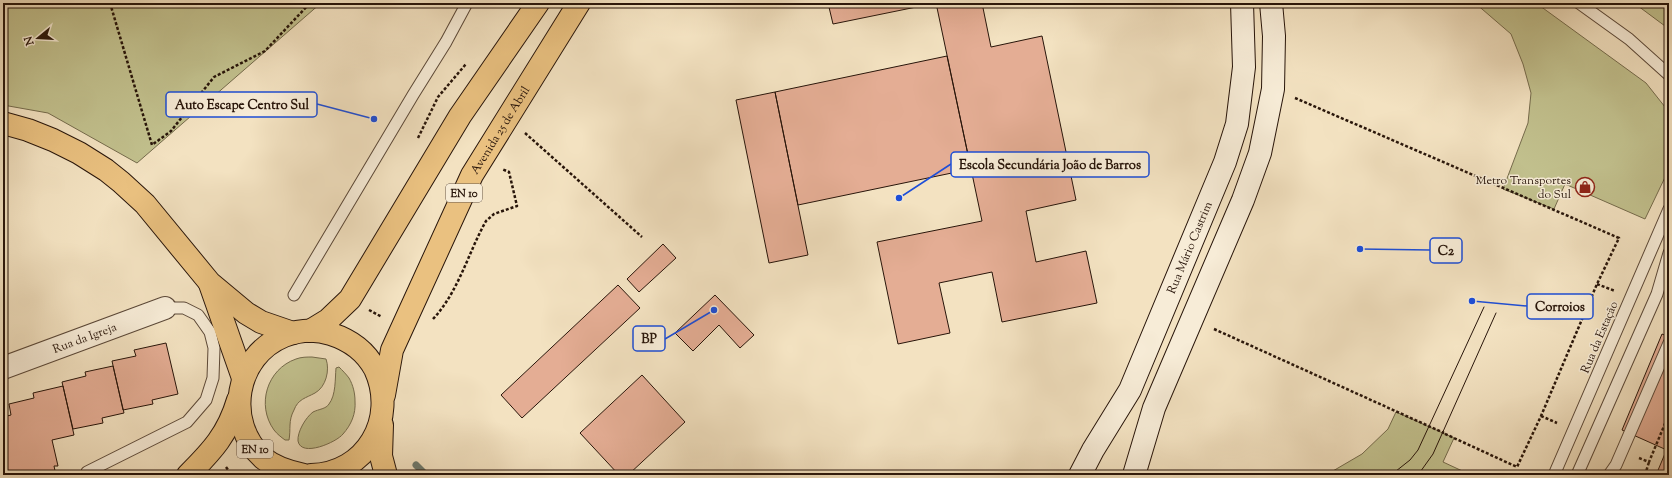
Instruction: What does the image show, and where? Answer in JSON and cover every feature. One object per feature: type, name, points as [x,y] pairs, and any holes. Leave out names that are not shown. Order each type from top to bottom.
[{"type":"main road","points":[[188,475],[213,449],[225,433],[233,418],[241,386],[251,362],[262,349],[276,339],[301,332],[328,320],[350,299],[460,116],[538,3]]},
{"type":"main road","name":"Avenida 25 de Abril","points":[[383,406],[392,350],[472,175],[579,3]]},
{"type":"main road","points":[[3,123],[28,130],[53,140],[92,161],[116,178],[136,195],[154,214],[210,283],[246,313],[261,322],[301,332],[325,332],[340,337],[354,345],[365,355],[377,376],[383,406],[381,456],[386,475]]},
{"type":"main road","points":[[210,283],[241,386]]},
{"type":"main road","name":"EN 10","points":[[241,386],[239,412],[244,429],[252,445],[264,458],[276,466],[290,472],[304,475]]},
{"type":"main road","name":"EN 10","points":[[311,475],[321,475],[343,468],[361,455],[371,443],[378,429],[383,406]]},
{"type":"street","name":"Rua Mário Castrim","points":[[1080,475],[1093,450],[1130,390],[1225,162],[1237,124],[1244,67],[1242,3]]},
{"type":"street","points":[[1134,475],[1154,408],[1256,167],[1273,89],[1274,36],[1271,3]]},
{"type":"street","name":"Rua da Igreja","points":[[3,368],[165,308]]},
{"type":"lane","points":[[294,295],[412,95],[446,42],[467,3]]},
{"type":"lane","points":[[1579,3],[1629,39],[1669,75]]},
{"type":"lane","name":"Rua da Estação","points":[[1554,475],[1669,209]]},
{"type":"lane","points":[[1577,475],[1657,294],[1669,253]]},
{"type":"lane","points":[[87,475],[87,472],[186,422],[206,400],[213,378],[214,348],[210,332],[198,315],[184,308],[165,308]]},
{"type":"lane","points":[[1609,475],[1616,465],[1669,343]]},
{"type":"path","points":[[110,3],[152,145],[171,131],[214,77],[265,51],[310,3]]},
{"type":"path","points":[[1273,89],[1619,238],[1597,284],[1541,416],[1516,467],[1367,398]]},
{"type":"path","points":[[524,132],[642,237]]},
{"type":"path","points":[[428,324],[443,308],[453,292],[486,221],[494,214],[517,206],[509,172],[503,171],[500,166]]},
{"type":"path","points":[[1443,433],[1448,435]]},
{"type":"path","points":[[1644,475],[1649,462]]},
{"type":"shaded area","points":[[3,3],[321,3],[137,163],[48,113],[3,105]]},
{"type":"shaded area","points":[[1475,3],[1536,3],[1646,83],[1669,112],[1669,169],[1645,219],[1565,184],[1554,209],[1503,189],[1528,123],[1531,93],[1523,64],[1511,34]]},
{"type":"shaded area","points":[[1634,3],[1669,3],[1669,29]]},
{"type":"shaded area","points":[[312,357],[326,359],[328,368],[326,378],[319,390],[303,399],[296,406],[290,421],[289,440],[285,440],[275,431],[269,420],[265,399],[267,389],[278,371],[286,364],[298,358]]},
{"type":"shaded area","points":[[339,367],[349,378],[354,389],[355,410],[352,419],[343,434],[334,441],[319,447],[305,448],[301,446],[298,441],[300,429],[310,414],[326,407],[329,404],[334,392],[336,368]]},
{"type":"shaded area","points":[[1396,412],[1454,438],[1443,462],[1471,475],[1326,475],[1362,454],[1388,429]]},
{"type":"building","points":[[828,3],[936,3],[833,24]]},
{"type":"building","points":[[936,3],[982,3],[991,47],[1042,36],[1076,200],[1026,211],[1036,262],[1086,251],[1097,303],[1002,322],[992,272],[939,283],[950,333],[898,344],[877,242],[982,221]]},
{"type":"building","points":[[947,56],[971,169],[798,205],[775,92]]},
{"type":"building","points":[[775,92],[808,255],[769,263],[736,100]]},
{"type":"building","points":[[663,244],[676,258],[639,292],[627,279]]},
{"type":"building","points":[[618,285],[640,308],[522,418],[501,395]]},
{"type":"building","points":[[715,295],[754,335],[740,348],[719,325],[693,351],[675,333]]},
{"type":"building","points":[[1662,334],[1669,337],[1669,451],[1622,430]]},
{"type":"building","points":[[166,343],[178,394],[152,400],[153,404],[123,410],[112,361],[136,356],[134,350]]},
{"type":"building","points":[[113,366],[124,413],[102,418],[103,423],[73,429],[62,382],[86,376],[85,372]]},
{"type":"building","points":[[642,375],[685,422],[628,475],[619,475],[580,433]]},
{"type":"building","points":[[63,386],[74,435],[52,440],[58,466],[54,466],[56,475],[4,475],[3,473],[8,472],[3,449],[7,448],[3,429],[3,417],[11,415],[9,404],[34,398],[33,393]]},
{"type":"building","points":[[1669,444],[1669,475],[1656,475]]},
{"type":"waterway","points":[[416,465],[426,475]]},
{"type":"tram line","points":[[1391,475],[1410,460],[1418,450],[1484,307]]},
{"type":"tram line","points":[[1418,475],[1433,454],[1496,313]]},
{"type":"place","name":"Auto Escape Centro Sul","points":[[374,119]]},
{"type":"place","name":"Metro Transportes do Sul","points":[[1585,187]]},
{"type":"place","name":"Escola Secundária João de Barros","points":[[899,198]]},
{"type":"place","name":"C2","points":[[1360,249]]},
{"type":"place","name":"Corroios","points":[[1472,301]]},
{"type":"place","name":"BP","points":[[714,310]]}]
